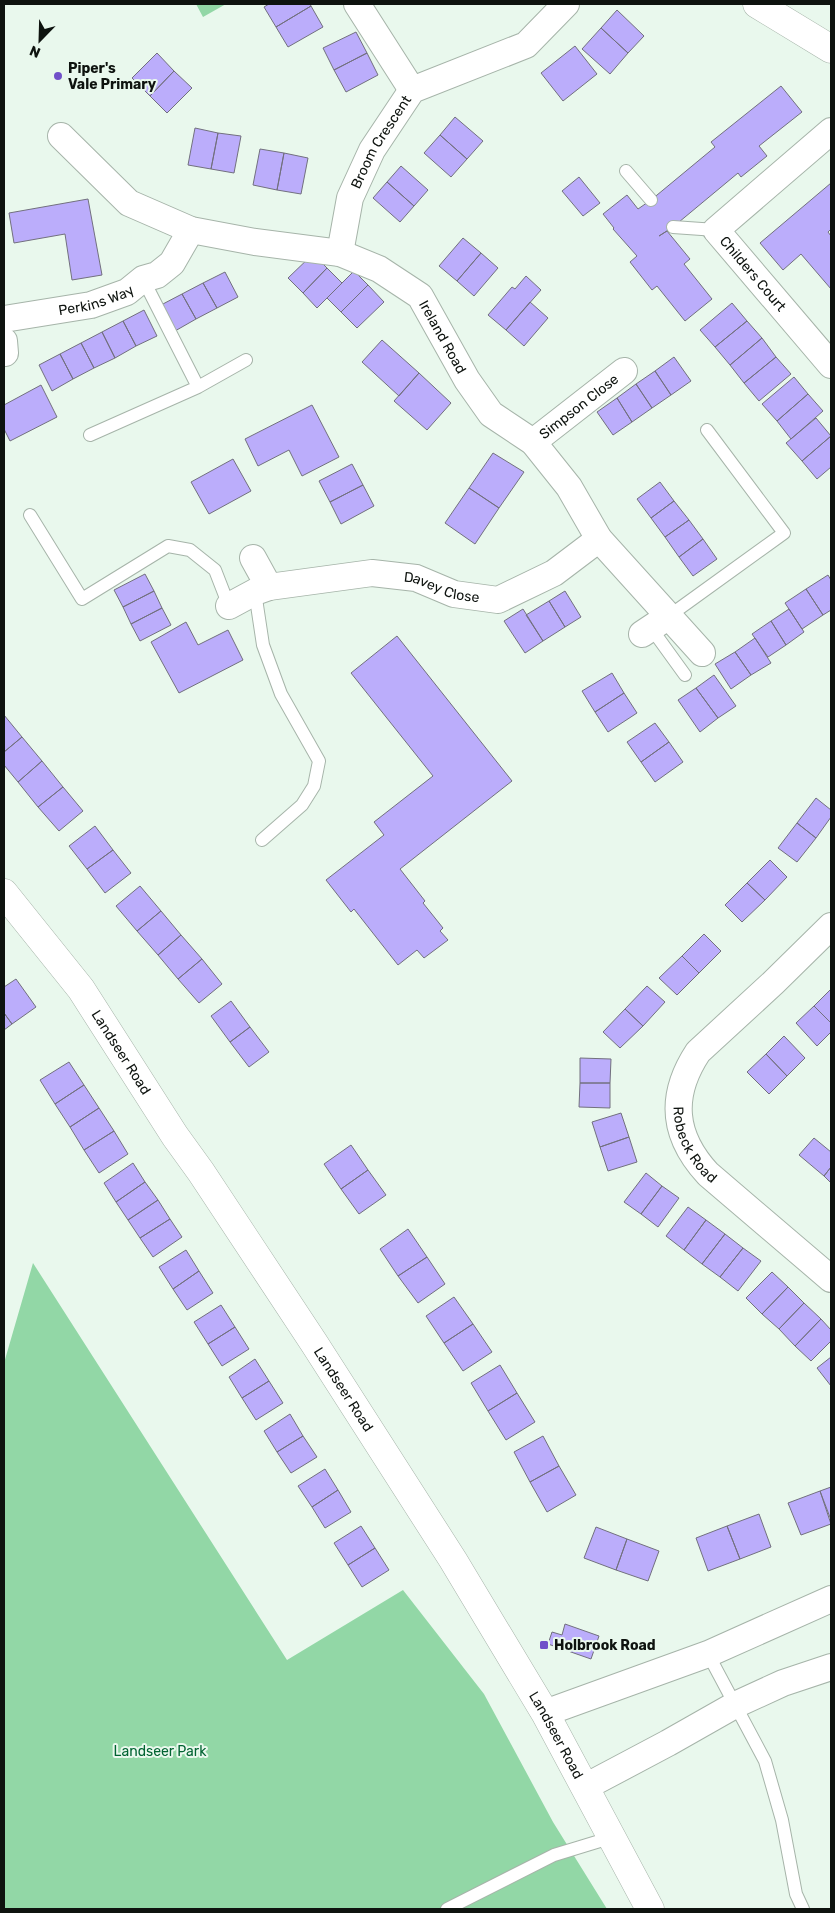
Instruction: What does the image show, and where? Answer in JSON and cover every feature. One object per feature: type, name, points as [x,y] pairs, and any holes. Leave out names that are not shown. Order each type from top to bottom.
[{"type":"street","points":[[357,4],[412,90]]},
{"type":"street","name":"Broom Crescent","points":[[340,253],[350,198],[372,150],[412,90],[526,45],[566,4]]},
{"type":"street","points":[[757,4],[831,49]]},
{"type":"street","name":"Childers Court","points":[[831,131],[716,230],[831,365]]},
{"type":"street","name":"Ireland Road","points":[[61,136],[129,203],[191,230],[255,242],[340,253],[379,269],[420,296],[467,380],[491,414],[533,442],[569,487],[599,539],[654,626],[702,653]]},
{"type":"street","name":"Perkins Way","points":[[4,319],[91,305],[127,292],[143,280],[157,275],[172,263],[191,230]]},
{"type":"street","name":"Simpson Close","points":[[533,442],[624,371]]},
{"type":"street","name":"Davey Close","points":[[229,606],[262,589],[372,573],[416,578],[454,594],[498,600],[554,573],[599,539]]},
{"type":"street","points":[[253,558],[262,589]]},
{"type":"street","name":"Landseer Road","points":[[7,904],[81,989],[175,1136],[201,1172],[336,1376],[453,1560],[545,1712],[650,1909]]},
{"type":"street","name":"Robeck Road","points":[[831,926],[698,1052],[682,1081],[678,1113],[681,1131],[688,1147],[697,1162],[708,1174],[831,1279]]},
{"type":"street","points":[[545,1712],[708,1654],[831,1599]]},
{"type":"street","points":[[584,1786],[668,1743],[735,1705],[783,1683],[831,1667]]},
{"type":"lane","points":[[626,172],[651,200]]},
{"type":"lane","points":[[673,227],[716,230]]},
{"type":"lane","points":[[143,280],[198,387]]},
{"type":"lane","points":[[90,435],[198,387],[246,360]]},
{"type":"lane","points":[[685,675],[654,626],[784,534],[707,430]]},
{"type":"lane","points":[[30,515],[82,599],[168,546],[190,550],[215,570],[229,606]]},
{"type":"lane","points":[[262,589],[263,646],[278,686],[319,762],[314,786],[302,805],[262,840]]},
{"type":"lane","points":[[708,1654],[765,1761],[782,1820],[796,1894],[803,1909]]},
{"type":"lane","points":[[447,1909],[554,1854],[613,1837]]},
{"type":"green space","points":[[196,4],[226,4],[203,17]]},
{"type":"green space","name":"Landseer Park","points":[[33,1263],[287,1660],[403,1590],[484,1694],[553,1822],[607,1909],[4,1909],[4,1363]]},
{"type":"building","points":[[269,4],[310,4],[311,6],[276,27],[264,7]]},
{"type":"building","points":[[311,6],[323,27],[288,47],[276,27]]},
{"type":"building","points":[[617,10],[644,36],[628,53],[601,28]]},
{"type":"building","points":[[601,28],[628,53],[610,74],[582,49]]},
{"type":"building","points":[[356,32],[367,53],[334,70],[323,48]]},
{"type":"building","points":[[575,46],[597,74],[563,101],[541,73]]},
{"type":"building","points":[[157,53],[174,71],[150,96],[132,78]]},
{"type":"building","points":[[367,53],[378,75],[346,92],[334,70]]},
{"type":"building","points":[[174,71],[192,88],[167,113],[150,96]]},
{"type":"building","points":[[781,86],[802,112],[759,146],[767,156],[741,177],[738,173],[673,227],[659,236],[667,231],[690,259],[684,264],[712,299],[685,321],[657,286],[652,290],[630,262],[637,256],[613,229],[603,214],[627,195],[638,209],[651,200],[715,147],[711,142]]},
{"type":"building","points":[[455,117],[483,141],[467,159],[440,135]]},
{"type":"building","points":[[195,128],[218,133],[211,169],[188,165]]},
{"type":"building","points":[[218,133],[241,136],[234,173],[211,169]]},
{"type":"building","points":[[440,135],[467,159],[451,177],[424,153]]},
{"type":"building","points":[[260,149],[284,153],[277,190],[253,185]]},
{"type":"building","points":[[284,153],[308,158],[301,194],[277,190]]},
{"type":"building","points":[[401,166],[428,190],[414,206],[387,182]]},
{"type":"building","points":[[579,177],[600,203],[583,216],[562,191]]},
{"type":"building","points":[[387,182],[414,206],[400,222],[373,198]]},
{"type":"building","points":[[831,183],[831,229],[828,232],[831,236],[831,289],[801,254],[783,270],[760,243]]},
{"type":"building","points":[[88,199],[102,275],[72,280],[65,234],[14,243],[9,213]]},
{"type":"building","points":[[463,238],[481,253],[457,281],[439,266]]},
{"type":"building","points":[[481,253],[498,268],[474,296],[457,281]]},
{"type":"building","points":[[313,254],[327,268],[303,293],[288,278]]},
{"type":"building","points":[[327,268],[342,283],[317,308],[303,293]]},
{"type":"building","points":[[354,271],[368,285],[341,312],[327,298]]},
{"type":"building","points":[[225,272],[238,297],[217,308],[203,283]]},
{"type":"building","points":[[526,276],[541,290],[506,330],[488,315],[512,287],[515,289]]},
{"type":"building","points":[[203,283],[217,308],[196,319],[182,294]]},
{"type":"building","points":[[368,285],[384,302],[357,328],[341,312]]},
{"type":"building","points":[[182,294],[196,319],[175,331],[161,305]]},
{"type":"building","points":[[530,302],[548,318],[524,346],[506,330]]},
{"type":"building","points":[[732,303],[747,321],[715,347],[700,330]]},
{"type":"building","points":[[144,310],[157,336],[136,346],[123,321]]},
{"type":"building","points":[[123,321],[136,346],[115,358],[102,332]]},
{"type":"building","points":[[747,321],[762,338],[730,365],[715,347]]},
{"type":"building","points":[[102,332],[115,358],[94,368],[81,343]]},
{"type":"building","points":[[762,338],[776,357],[744,383],[730,365]]},
{"type":"building","points":[[382,340],[419,373],[399,396],[362,362]]},
{"type":"building","points":[[81,343],[94,368],[73,379],[60,354]]},
{"type":"building","points":[[60,354],[73,379],[52,391],[39,365]]},
{"type":"building","points":[[674,357],[691,381],[671,395],[655,371]]},
{"type":"building","points":[[776,357],[791,374],[759,401],[744,383]]},
{"type":"building","points":[[655,371],[671,395],[652,408],[636,384]]},
{"type":"building","points":[[419,373],[451,403],[427,430],[394,401]]},
{"type":"building","points":[[794,377],[808,394],[777,421],[762,404]]},
{"type":"building","points":[[636,384],[652,408],[632,422],[617,398]]},
{"type":"building","points":[[41,385],[57,417],[10,441],[4,429],[4,405]]},
{"type":"building","points":[[808,394],[823,411],[791,439],[777,421]]},
{"type":"building","points":[[617,398],[632,422],[613,435],[597,412]]},
{"type":"building","points":[[312,405],[339,457],[302,476],[289,450],[258,466],[245,439]]},
{"type":"building","points":[[816,418],[831,436],[802,461],[786,443]]},
{"type":"building","points":[[831,436],[831,467],[817,479],[802,461]]},
{"type":"building","points":[[493,453],[524,472],[499,508],[469,488]]},
{"type":"building","points":[[233,459],[251,491],[209,514],[191,482]]},
{"type":"building","points":[[352,464],[363,485],[330,502],[319,481]]},
{"type":"building","points":[[660,482],[674,501],[651,518],[637,499]]},
{"type":"building","points":[[363,485],[374,506],[341,524],[330,502]]},
{"type":"building","points":[[469,488],[499,508],[475,544],[445,523]]},
{"type":"building","points":[[674,501],[689,520],[665,537],[651,518]]},
{"type":"building","points":[[689,520],[703,539],[679,557],[665,537]]},
{"type":"building","points":[[703,539],[717,559],[693,576],[679,557]]},
{"type":"building","points":[[145,574],[154,591],[123,607],[114,590]]},
{"type":"building","points":[[828,575],[831,580],[831,610],[823,615],[806,589]]},
{"type":"building","points":[[806,589],[823,615],[802,629],[785,603]]},
{"type":"building","points":[[154,591],[162,608],[131,624],[123,607]]},
{"type":"building","points":[[565,591],[581,617],[565,627],[549,601]]},
{"type":"building","points":[[549,601],[565,627],[543,641],[526,615]]},
{"type":"building","points":[[162,608],[171,625],[140,641],[131,624]]},
{"type":"building","points":[[523,609],[543,641],[525,653],[504,621]]},
{"type":"building","points":[[789,609],[804,632],[786,645],[771,621]]},
{"type":"building","points":[[771,621],[786,645],[768,657],[752,634]]},
{"type":"building","points":[[186,622],[198,645],[228,630],[243,660],[179,693],[151,642]]},
{"type":"building","points":[[397,636],[512,781],[400,869],[425,901],[423,903],[443,928],[440,931],[448,940],[424,958],[417,950],[398,965],[354,909],[351,912],[326,880],[384,835],[374,822],[433,776],[351,673]]},
{"type":"building","points":[[755,638],[771,663],[751,675],[735,652]]},
{"type":"building","points":[[735,652],[751,675],[731,689],[715,664]]},
{"type":"building","points":[[612,673],[624,693],[595,712],[582,691]]},
{"type":"building","points":[[714,675],[736,706],[718,718],[696,688]]},
{"type":"building","points":[[696,688],[718,718],[700,732],[678,700]]},
{"type":"building","points":[[624,693],[637,713],[608,732],[595,712]]},
{"type":"building","points":[[4,715],[22,737],[4,752]]},
{"type":"building","points":[[655,723],[669,742],[641,762],[627,742]]},
{"type":"building","points":[[22,737],[42,761],[18,782],[4,765],[4,752]]},
{"type":"building","points":[[669,742],[683,762],[655,782],[641,762]]},
{"type":"building","points":[[42,761],[63,787],[38,807],[18,782]]},
{"type":"building","points":[[63,787],[83,811],[59,831],[38,807]]},
{"type":"building","points":[[816,798],[831,810],[831,817],[816,838],[797,823]]},
{"type":"building","points":[[797,823],[816,838],[797,862],[778,848]]},
{"type":"building","points":[[95,826],[113,850],[87,869],[69,846]]},
{"type":"building","points":[[113,850],[131,873],[105,893],[87,869]]},
{"type":"building","points":[[770,860],[787,877],[765,900],[747,883]]},
{"type":"building","points":[[747,883],[765,900],[742,922],[725,905]]},
{"type":"building","points":[[140,886],[161,911],[137,931],[116,906]]},
{"type":"building","points":[[161,911],[181,935],[158,955],[137,931]]},
{"type":"building","points":[[704,934],[721,951],[699,973],[682,956]]},
{"type":"building","points":[[181,935],[202,959],[178,979],[158,955]]},
{"type":"building","points":[[682,956],[699,973],[677,995],[659,978]]},
{"type":"building","points":[[202,959],[222,984],[199,1003],[178,979]]},
{"type":"building","points":[[16,979],[36,1007],[12,1024],[4,1013],[4,987]]},
{"type":"building","points":[[647,986],[665,1002],[643,1026],[625,1009]]},
{"type":"building","points":[[831,989],[831,1023],[814,1006]]},
{"type":"building","points":[[231,1001],[250,1027],[230,1042],[211,1016]]},
{"type":"building","points":[[814,1006],[831,1023],[831,1032],[817,1046],[796,1023]]},
{"type":"building","points":[[625,1009],[643,1026],[620,1048],[603,1032]]},
{"type":"building","points":[[4,1013],[12,1024],[4,1030]]},
{"type":"building","points":[[250,1027],[269,1052],[249,1067],[230,1042]]},
{"type":"building","points":[[784,1036],[805,1058],[787,1076],[766,1054]]},
{"type":"building","points":[[766,1054],[787,1076],[769,1094],[747,1072]]},
{"type":"building","points":[[580,1058],[611,1059],[610,1083],[580,1083]]},
{"type":"building","points":[[69,1062],[84,1085],[55,1104],[40,1080]]},
{"type":"building","points":[[580,1083],[610,1083],[610,1108],[579,1107]]},
{"type":"building","points":[[84,1085],[99,1108],[70,1127],[55,1104]]},
{"type":"building","points":[[99,1108],[114,1131],[84,1150],[70,1127]]},
{"type":"building","points":[[621,1113],[629,1137],[600,1147],[592,1122]]},
{"type":"building","points":[[114,1131],[128,1154],[99,1173],[84,1150]]},
{"type":"building","points":[[629,1137],[637,1162],[608,1171],[600,1147]]},
{"type":"building","points":[[814,1138],[831,1152],[831,1167],[824,1176],[799,1155]]},
{"type":"building","points":[[351,1145],[368,1170],[341,1189],[324,1164]]},
{"type":"building","points":[[133,1163],[145,1182],[116,1202],[104,1183]]},
{"type":"building","points":[[831,1167],[831,1183],[824,1176]]},
{"type":"building","points":[[368,1170],[386,1195],[359,1214],[341,1189]]},
{"type":"building","points":[[646,1173],[662,1186],[641,1214],[624,1202]]},
{"type":"building","points":[[145,1182],[158,1200],[128,1220],[116,1202]]},
{"type":"building","points":[[662,1186],[679,1198],[658,1227],[641,1214]]},
{"type":"building","points":[[158,1200],[170,1219],[140,1238],[128,1220]]},
{"type":"building","points":[[688,1207],[706,1220],[684,1250],[666,1236]]},
{"type":"building","points":[[170,1219],[182,1237],[153,1257],[140,1238]]},
{"type":"building","points":[[706,1220],[725,1234],[702,1264],[684,1250]]},
{"type":"building","points":[[408,1229],[427,1257],[398,1276],[380,1249]]},
{"type":"building","points":[[725,1234],[743,1248],[720,1277],[702,1264]]},
{"type":"building","points":[[743,1248],[761,1261],[738,1291],[720,1277]]},
{"type":"building","points":[[186,1250],[199,1271],[173,1289],[159,1267]]},
{"type":"building","points":[[427,1257],[445,1284],[418,1303],[398,1276]]},
{"type":"building","points":[[199,1271],[213,1293],[187,1310],[173,1289]]},
{"type":"building","points":[[772,1272],[788,1287],[762,1314],[746,1298]]},
{"type":"building","points":[[788,1287],[804,1303],[779,1329],[762,1314]]},
{"type":"building","points":[[454,1297],[473,1324],[444,1343],[426,1316]]},
{"type":"building","points":[[804,1303],[821,1319],[795,1346],[779,1329]]},
{"type":"building","points":[[221,1305],[235,1327],[208,1344],[194,1322]]},
{"type":"building","points":[[821,1319],[831,1330],[831,1341],[811,1361],[795,1346]]},
{"type":"building","points":[[473,1324],[492,1352],[463,1371],[444,1343]]},
{"type":"building","points":[[235,1327],[249,1349],[222,1366],[208,1344]]},
{"type":"building","points":[[831,1357],[831,1386],[817,1368]]},
{"type":"building","points":[[255,1359],[269,1381],[242,1398],[229,1377]]},
{"type":"building","points":[[500,1365],[517,1393],[488,1411],[471,1383]]},
{"type":"building","points":[[269,1381],[283,1403],[256,1420],[242,1398]]},
{"type":"building","points":[[517,1393],[535,1422],[506,1440],[488,1411]]},
{"type":"building","points":[[290,1414],[303,1436],[277,1452],[264,1431]]},
{"type":"building","points":[[303,1436],[317,1457],[291,1473],[277,1452]]},
{"type":"building","points":[[543,1436],[559,1466],[530,1482],[514,1452]]},
{"type":"building","points":[[559,1466],[576,1495],[547,1512],[530,1482]]},
{"type":"building","points":[[325,1469],[338,1490],[312,1507],[298,1486]]},
{"type":"building","points":[[831,1487],[831,1520],[820,1491]]},
{"type":"building","points":[[338,1490],[351,1512],[325,1528],[312,1507]]},
{"type":"building","points":[[820,1491],[831,1524],[801,1535],[788,1503]]},
{"type":"building","points":[[759,1514],[771,1547],[740,1559],[727,1526]]},
{"type":"building","points":[[361,1526],[375,1548],[348,1565],[334,1543]]},
{"type":"building","points":[[727,1526],[740,1559],[708,1571],[696,1538]]},
{"type":"building","points":[[596,1527],[627,1539],[616,1570],[584,1558]]},
{"type":"building","points":[[627,1539],[659,1551],[648,1581],[616,1570]]},
{"type":"building","points":[[375,1548],[389,1570],[362,1587],[348,1565]]},
{"type":"building","points":[[565,1624],[599,1636],[591,1659],[548,1644],[552,1632],[562,1635]]},
{"type":"place","name":"Piper's Vale Primary","points":[[58,76]]},
{"type":"place","name":"Holbrook Road","points":[[544,1645]]}]
